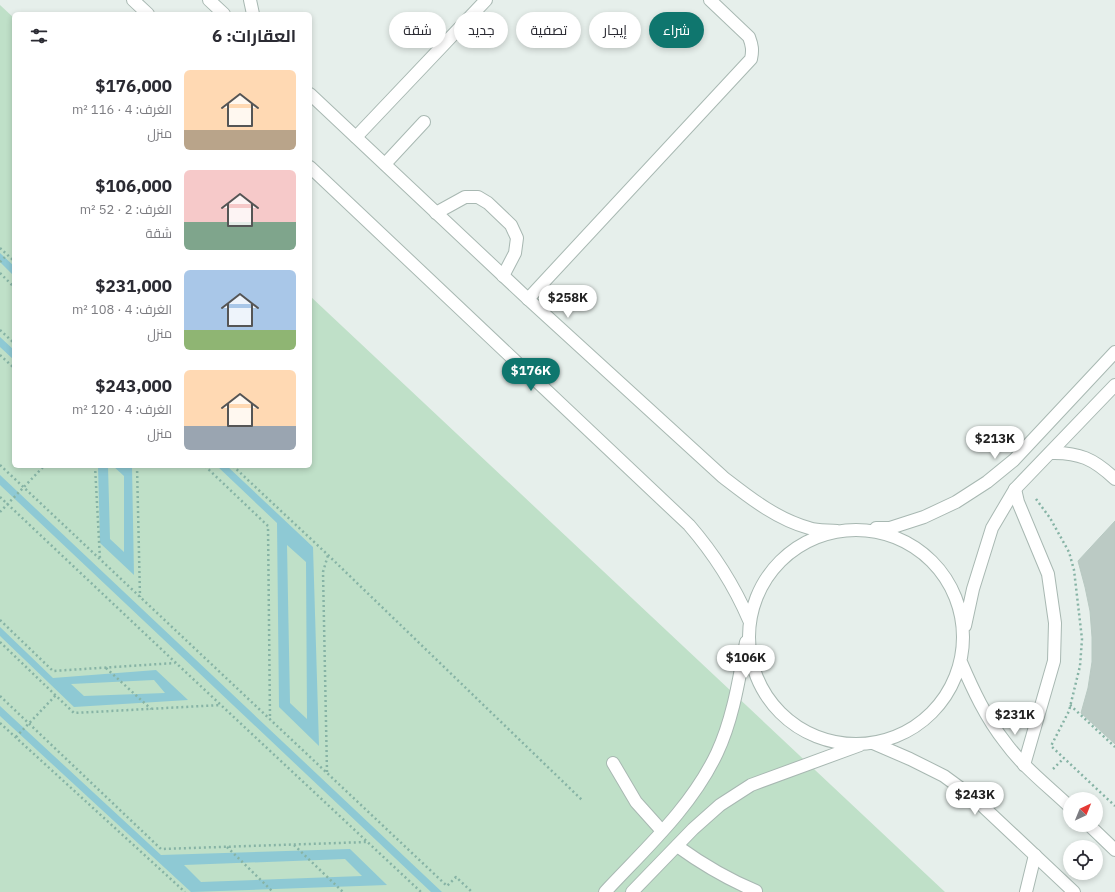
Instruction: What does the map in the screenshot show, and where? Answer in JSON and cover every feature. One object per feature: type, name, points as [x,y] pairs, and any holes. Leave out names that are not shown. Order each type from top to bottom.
[{"type":"street","points":[[133,0],[146,12]]},
{"type":"street","points":[[209,0],[222,12]]},
{"type":"street","points":[[250,0],[253,12]]},
{"type":"street","points":[[356,137],[486,0]]},
{"type":"street","points":[[528,299],[751,59],[753,52],[749,37],[710,0]]},
{"type":"street","points":[[312,96],[503,276],[723,477],[749,498],[778,515],[809,529],[837,531]]},
{"type":"street","points":[[384,164],[424,122]]},
{"type":"street","points":[[312,169],[689,525],[702,540],[720,565],[736,592],[749,623],[752,664],[767,697],[793,724],[826,740],[867,744],[910,759],[944,776],[974,798],[1074,892]]},
{"type":"street","points":[[436,213],[465,197],[478,197],[511,225],[517,238],[516,253],[503,276]]},
{"type":"street","points":[[605,892],[676,817],[698,786],[717,753],[730,717],[749,623],[757,594],[770,571],[789,552],[812,539],[837,531],[849,529],[890,528],[924,517],[956,502],[987,482],[1014,460],[1115,352]]},
{"type":"street","points":[[963,631],[973,589],[992,528],[1016,489],[1115,385]]},
{"type":"street","points":[[1050,453],[1066,452],[1092,460],[1104,468],[1115,479]]},
{"type":"street","points":[[1016,489],[1018,502],[1048,574],[1055,623],[1054,661],[1024,765]]},
{"type":"street","points":[[632,892],[693,829],[720,805],[751,785],[867,744],[903,734],[929,716],[949,691],[961,662],[963,631],[956,598],[939,569],[914,546],[883,533],[849,529]]},
{"type":"street","points":[[961,662],[974,694],[988,719],[1005,743],[1024,765],[1063,801]]},
{"type":"street","points":[[613,763],[636,802],[662,831]]},
{"type":"street","points":[[1096,832],[1115,850]]},
{"type":"street","points":[[677,846],[709,868],[756,891]]},
{"type":"street","points":[[1026,892],[1035,855]]},
{"type":"path","points":[[0,248],[12,259]]},
{"type":"path","points":[[0,262],[7,255]]},
{"type":"path","points":[[0,273],[12,285]]},
{"type":"path","points":[[0,330],[12,341]]},
{"type":"path","points":[[0,355],[12,366]]},
{"type":"path","points":[[0,465],[446,886],[456,877],[472,892]]},
{"type":"path","points":[[0,512],[42,468]]},
{"type":"path","points":[[95,468],[100,559]]},
{"type":"path","points":[[137,468],[140,597]]},
{"type":"path","points":[[207,468],[268,526],[270,719]]},
{"type":"path","points":[[235,468],[583,801]]},
{"type":"path","points":[[0,497],[421,892]]},
{"type":"path","points":[[327,773],[323,572],[328,556]]},
{"type":"path","points":[[0,620],[53,671],[176,663]]},
{"type":"path","points":[[0,642],[74,713],[220,705]]},
{"type":"path","points":[[106,668],[151,709]]},
{"type":"path","points":[[16,737],[56,695]]},
{"type":"path","points":[[0,696],[161,849],[368,842]]},
{"type":"path","points":[[1070,705],[1115,747]]},
{"type":"path","points":[[0,723],[185,892]]},
{"type":"path","points":[[294,845],[343,892]]},
{"type":"path","points":[[226,847],[273,892]]},
{"type":"green space","points":[[0,5],[12,16],[12,468],[312,468],[312,298],[945,892],[0,892]]},
{"type":"water","points":[[0,253],[12,264],[12,274],[0,262]]},
{"type":"water","points":[[0,337],[12,348],[12,358],[0,347]]},
{"type":"water","points":[[98,468],[108,468],[110,539],[124,552],[124,476],[115,468],[132,468],[134,575],[100,543]]},
{"type":"water","points":[[219,468],[229,468],[313,547],[319,746],[279,707],[277,523]],"holes":[[[287,545],[306,562],[307,719],[290,703]]]},
{"type":"water","points":[[0,475],[442,892],[431,892],[0,485]]},
{"type":"water","points":[[0,627],[53,678],[156,670],[188,700],[74,707],[0,636]],"holes":[[[154,680],[165,693],[84,696],[71,684]]]},
{"type":"water","points":[[0,706],[161,855],[350,849],[387,885],[191,892],[0,716]],"holes":[[[345,859],[362,876],[201,882],[184,865]]]},
{"type":"building","points":[[1115,521],[1115,744],[1081,713],[1088,688],[1092,662],[1092,637],[1090,611],[1078,561]]}]
